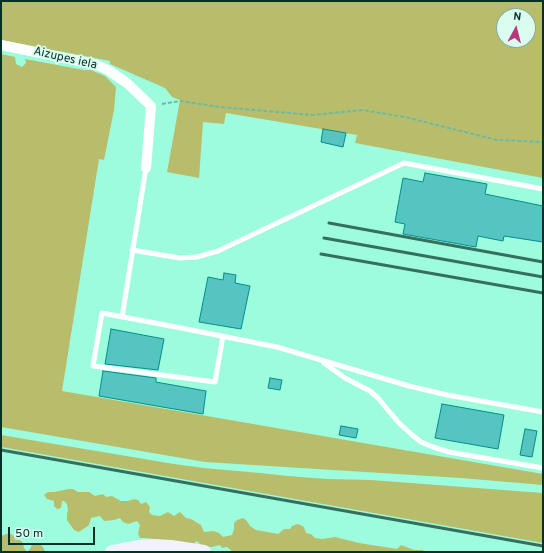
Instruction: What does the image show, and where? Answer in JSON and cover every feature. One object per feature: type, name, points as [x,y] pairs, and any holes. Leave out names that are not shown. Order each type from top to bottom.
[{"type":"street","name":"Aizupes iela","points":[[1,45],[98,65],[110,71],[127,83],[151,106]]},
{"type":"street","points":[[146,168],[151,106]]},
{"type":"street","points":[[112,552],[138,547],[154,546],[204,552]]},
{"type":"lane","points":[[132,250],[180,258],[197,257],[218,251],[404,163],[543,189]]},
{"type":"lane","points":[[122,317],[146,168]]},
{"type":"lane","points":[[223,336],[215,382],[93,366],[102,313],[223,336],[277,347],[409,386],[447,395],[543,412]]},
{"type":"lane","points":[[320,360],[345,378],[374,394],[398,422],[421,442],[449,452],[543,468]]},
{"type":"path","points":[[151,106],[180,101],[220,107],[313,114],[362,110],[405,117],[497,140],[543,142]]},
{"type":"green space","points":[[1,1],[543,1],[543,178],[355,143],[357,135],[226,113],[224,124],[203,122],[199,178],[167,172],[180,100],[172,97],[165,88],[110,64],[110,61],[1,40]]},
{"type":"green space","points":[[1,54],[15,57],[16,64],[22,67],[26,63],[25,59],[91,70],[105,76],[116,87],[114,110],[104,160],[99,159],[62,391],[543,474],[543,485],[461,478],[205,462],[1,427]]},
{"type":"green space","points":[[1,435],[204,468],[327,479],[371,480],[543,493],[543,543],[1,447]]},
{"type":"green space","points":[[73,489],[78,492],[89,492],[95,496],[103,494],[106,497],[112,496],[121,501],[134,499],[138,500],[141,504],[146,502],[150,507],[149,512],[152,515],[160,516],[168,512],[174,516],[180,512],[186,518],[191,519],[201,525],[204,532],[213,531],[219,533],[223,537],[232,535],[234,523],[243,518],[256,530],[278,534],[284,529],[290,529],[292,526],[298,524],[304,527],[306,533],[311,534],[315,538],[322,539],[335,537],[359,543],[397,549],[401,545],[414,550],[422,550],[426,552],[240,552],[232,551],[227,547],[222,548],[220,545],[212,547],[202,546],[196,541],[194,544],[140,538],[138,534],[140,525],[137,521],[128,524],[123,522],[120,518],[104,521],[100,516],[91,518],[89,525],[79,532],[74,530],[67,520],[67,504],[62,501],[61,508],[57,509],[54,506],[54,501],[47,499],[44,495],[48,492]]},
{"type":"green space","points":[[9,533],[14,536],[15,540],[20,540],[23,543],[27,552],[1,552],[1,536]]},
{"type":"green space","points":[[40,544],[45,552],[28,552],[32,545]]},
{"type":"building","points":[[323,129],[346,133],[343,147],[321,142]]},
{"type":"building","points":[[425,173],[487,184],[485,194],[543,206],[543,242],[504,236],[503,241],[478,236],[476,247],[403,234],[405,224],[395,222],[403,178],[423,182]]},
{"type":"building","points":[[224,273],[236,275],[235,283],[250,286],[241,329],[199,322],[208,277],[223,280]]},
{"type":"building","points":[[111,329],[164,339],[158,370],[105,364]]},
{"type":"building","points":[[103,371],[156,378],[156,382],[206,391],[203,414],[99,396]]},
{"type":"building","points":[[270,378],[282,380],[280,390],[268,388]]},
{"type":"building","points":[[442,404],[504,415],[498,449],[435,438]]},
{"type":"building","points":[[341,426],[358,429],[356,438],[339,435]]},
{"type":"building","points":[[525,429],[537,431],[532,457],[520,455]]},
{"type":"railway","points":[[329,223],[543,262]]},
{"type":"railway","points":[[324,238],[543,277]]},
{"type":"railway","points":[[321,254],[543,293]]},
{"type":"railway","points":[[1,450],[543,546]]}]
